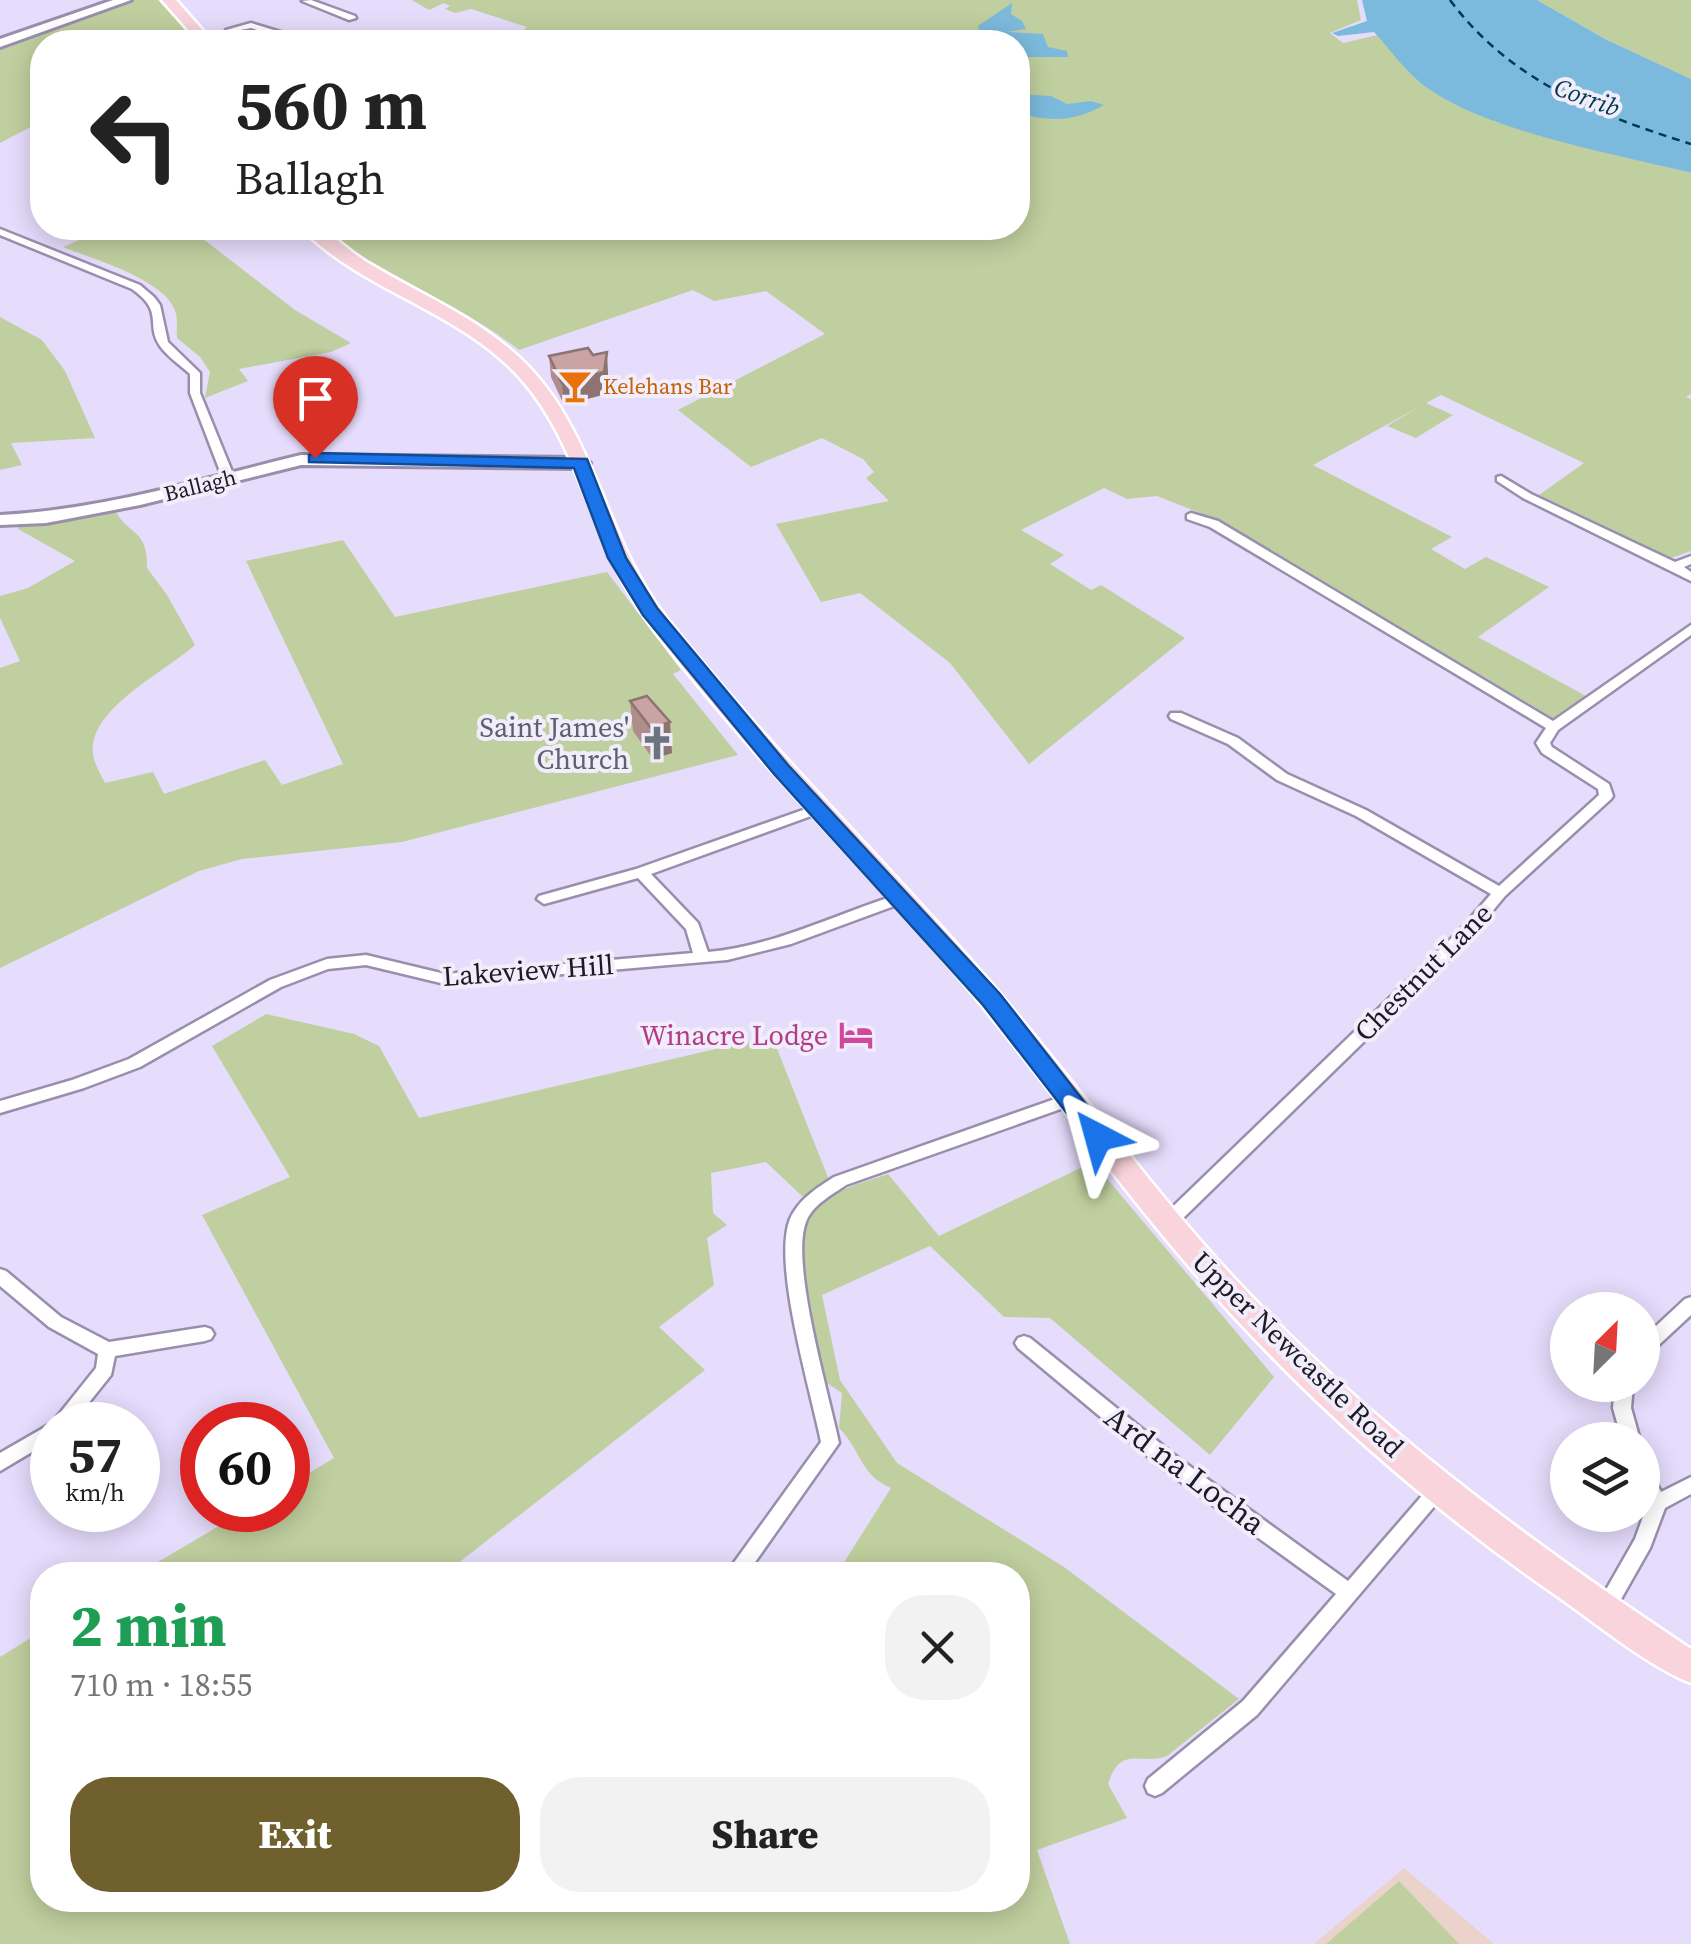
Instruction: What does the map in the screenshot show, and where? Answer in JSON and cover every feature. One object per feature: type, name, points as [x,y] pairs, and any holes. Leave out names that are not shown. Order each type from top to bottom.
[{"type":"main road","points":[[169,0],[195,30]]},
{"type":"main road","name":"Upper Newcastle Road","points":[[325,240],[458,319],[527,374],[551,407],[580,463],[617,558],[650,611],[724,704],[992,1000],[1167,1224],[1260,1325],[1343,1405],[1440,1489],[1691,1668]]},
{"type":"street","points":[[38,30],[125,0]]},
{"type":"street","points":[[306,1],[352,18]]},
{"type":"street","points":[[230,30],[243,22],[266,30]]},
{"type":"street","points":[[0,43],[30,33]]},
{"type":"street","points":[[0,232],[152,298],[162,317],[163,343],[195,373],[195,394],[229,479]]},
{"type":"street","name":"Ballagh","points":[[0,520],[66,515],[315,458],[580,463]]},
{"type":"street","points":[[1501,479],[1526,496],[1691,576]]},
{"type":"street","points":[[1191,518],[1214,524],[1553,728],[1691,629]]},
{"type":"street","points":[[1675,566],[1691,560]]},
{"type":"street","points":[[1176,716],[1233,742],[1291,782],[1361,813],[1500,893]]},
{"type":"street","name":"Chestnut Lane","points":[[1167,1224],[1465,934],[1500,893],[1606,796],[1604,787],[1547,750],[1543,743],[1553,728]]},
{"type":"street","points":[[544,899],[642,872],[817,809]]},
{"type":"street","points":[[642,872],[693,927],[702,957]]},
{"type":"street","name":"Lakeview Hill","points":[[0,1107],[134,1062],[264,990],[346,961],[373,961],[425,977],[445,978],[702,957],[786,940],[900,898]]},
{"type":"street","points":[[744,1562],[830,1443],[796,1266],[796,1228],[803,1211],[812,1199],[840,1181],[1068,1100]]},
{"type":"street","points":[[0,1276],[54,1322],[107,1350],[205,1334]]},
{"type":"street","points":[[1660,1333],[1691,1304]]},
{"type":"street","name":"Ard na Locha","points":[[1024,1343],[1170,1463],[1350,1593]]},
{"type":"street","points":[[78,1402],[104,1370],[107,1350]]},
{"type":"street","points":[[0,1463],[30,1445]]},
{"type":"street","points":[[1660,1501],[1691,1485]]},
{"type":"street","points":[[1155,1786],[1250,1708],[1440,1489]]},
{"type":"street","points":[[1604,1609],[1647,1532]]},
{"type":"shaded area","points":[[1404,1868],[1494,1944],[1314,1944]]},
{"type":"green space","points":[[130,0],[158,0],[186,30],[41,30]]},
{"type":"green space","points":[[412,0],[1357,0],[1361,20],[1330,33],[1343,43],[1378,35],[1415,78],[1496,122],[1691,173],[1691,394],[1686,397],[1691,399],[1691,551],[1671,558],[1539,495],[1584,463],[1441,395],[1313,465],[1452,537],[1431,549],[1465,569],[1486,557],[1549,587],[1478,637],[1586,696],[1553,718],[1218,520],[1157,496],[1127,499],[1104,488],[1021,530],[1064,555],[1050,564],[1091,590],[1101,585],[1185,638],[1029,764],[950,663],[860,593],[821,602],[776,524],[889,501],[866,478],[874,472],[863,459],[822,438],[751,467],[678,410],[825,334],[766,291],[714,301],[693,290],[519,350],[471,317],[338,240],[1030,240],[1030,30],[524,30],[527,27],[471,9],[455,13],[445,9],[450,6],[444,3],[429,10]]},
{"type":"green space","points":[[1537,0],[1691,0],[1691,79],[1605,39]]},
{"type":"green space","points":[[30,34],[30,127],[0,143],[0,44]]},
{"type":"green space","points":[[79,240],[205,240],[295,310],[351,343],[331,352],[239,369],[248,381],[205,398],[210,372],[200,357],[177,338],[177,317],[170,302],[128,272],[63,247]]},
{"type":"green space","points":[[0,317],[42,340],[65,371],[95,438],[11,443],[22,465],[0,470]]},
{"type":"green space","points":[[1426,403],[1453,415],[1416,438],[1387,426]]},
{"type":"green space","points":[[114,509],[141,539],[147,568],[195,645],[135,689],[107,716],[93,745],[96,765],[105,783],[153,772],[164,794],[265,760],[282,785],[343,764],[246,561],[343,540],[395,617],[607,572],[681,670],[673,674],[738,755],[402,842],[242,859],[199,871],[0,968],[0,668],[20,661],[0,618],[0,596],[28,588],[75,561],[18,529],[19,526],[53,523]]},
{"type":"green space","points":[[266,1014],[354,1034],[379,1046],[419,1118],[772,1036],[829,1180],[803,1197],[766,1162],[711,1173],[713,1213],[727,1225],[707,1238],[714,1285],[659,1327],[705,1370],[460,1562],[158,1562],[209,1532],[310,1532],[310,1473],[334,1458],[310,1414],[310,1402],[304,1402],[202,1215],[290,1177],[212,1046]]},
{"type":"green space","points":[[1093,1162],[1274,1377],[1210,1455],[1050,1318],[1004,1317],[930,1246],[822,1295],[840,1380],[897,1463],[1064,1567],[1239,1699],[1167,1756],[1119,1764],[1108,1784],[1127,1818],[1037,1850],[1070,1944],[0,1944],[0,1657],[30,1638],[30,1912],[1030,1912],[1030,1562],[844,1562],[891,1488],[873,1476],[839,1428],[842,1393],[827,1383],[804,1291],[802,1240],[807,1220],[825,1199],[851,1186],[888,1174],[939,1236]]},
{"type":"green space","points":[[1399,1881],[1459,1944],[1326,1944]]},
{"type":"water","name":"Corrib","points":[[1362,0],[1537,0],[1605,39],[1691,79],[1691,173],[1546,138],[1471,112],[1440,96],[1415,78],[1374,32],[1338,36],[1332,33],[1367,21]]},
{"type":"water","points":[[1012,3],[1011,14],[1026,29],[979,30],[978,26]]},
{"type":"water","points":[[1030,33],[1043,34],[1048,47],[1067,51],[1068,57],[1030,57]]},
{"type":"water","points":[[1030,95],[1051,96],[1067,104],[1091,101],[1104,105],[1072,117],[1030,116]]},
{"type":"building","points":[[588,348],[593,355],[607,352],[604,372],[562,383],[549,356]]},
{"type":"building","points":[[647,696],[670,722],[651,728],[630,701]]},
{"type":"ferry route","points":[[1450,0],[1500,53],[1558,92],[1623,121],[1691,144]]},
{"type":"place","name":"Kelehans Bar","points":[[575,386]]},
{"type":"place","name":"Saint James' Church","points":[[657,743]]},
{"type":"place","name":"Winacre Lodge","points":[[856,1035]]},
{"type":"route","points":[[315,458],[580,463],[617,558],[650,611],[781,770],[992,1000],[1098,1137]]}]
